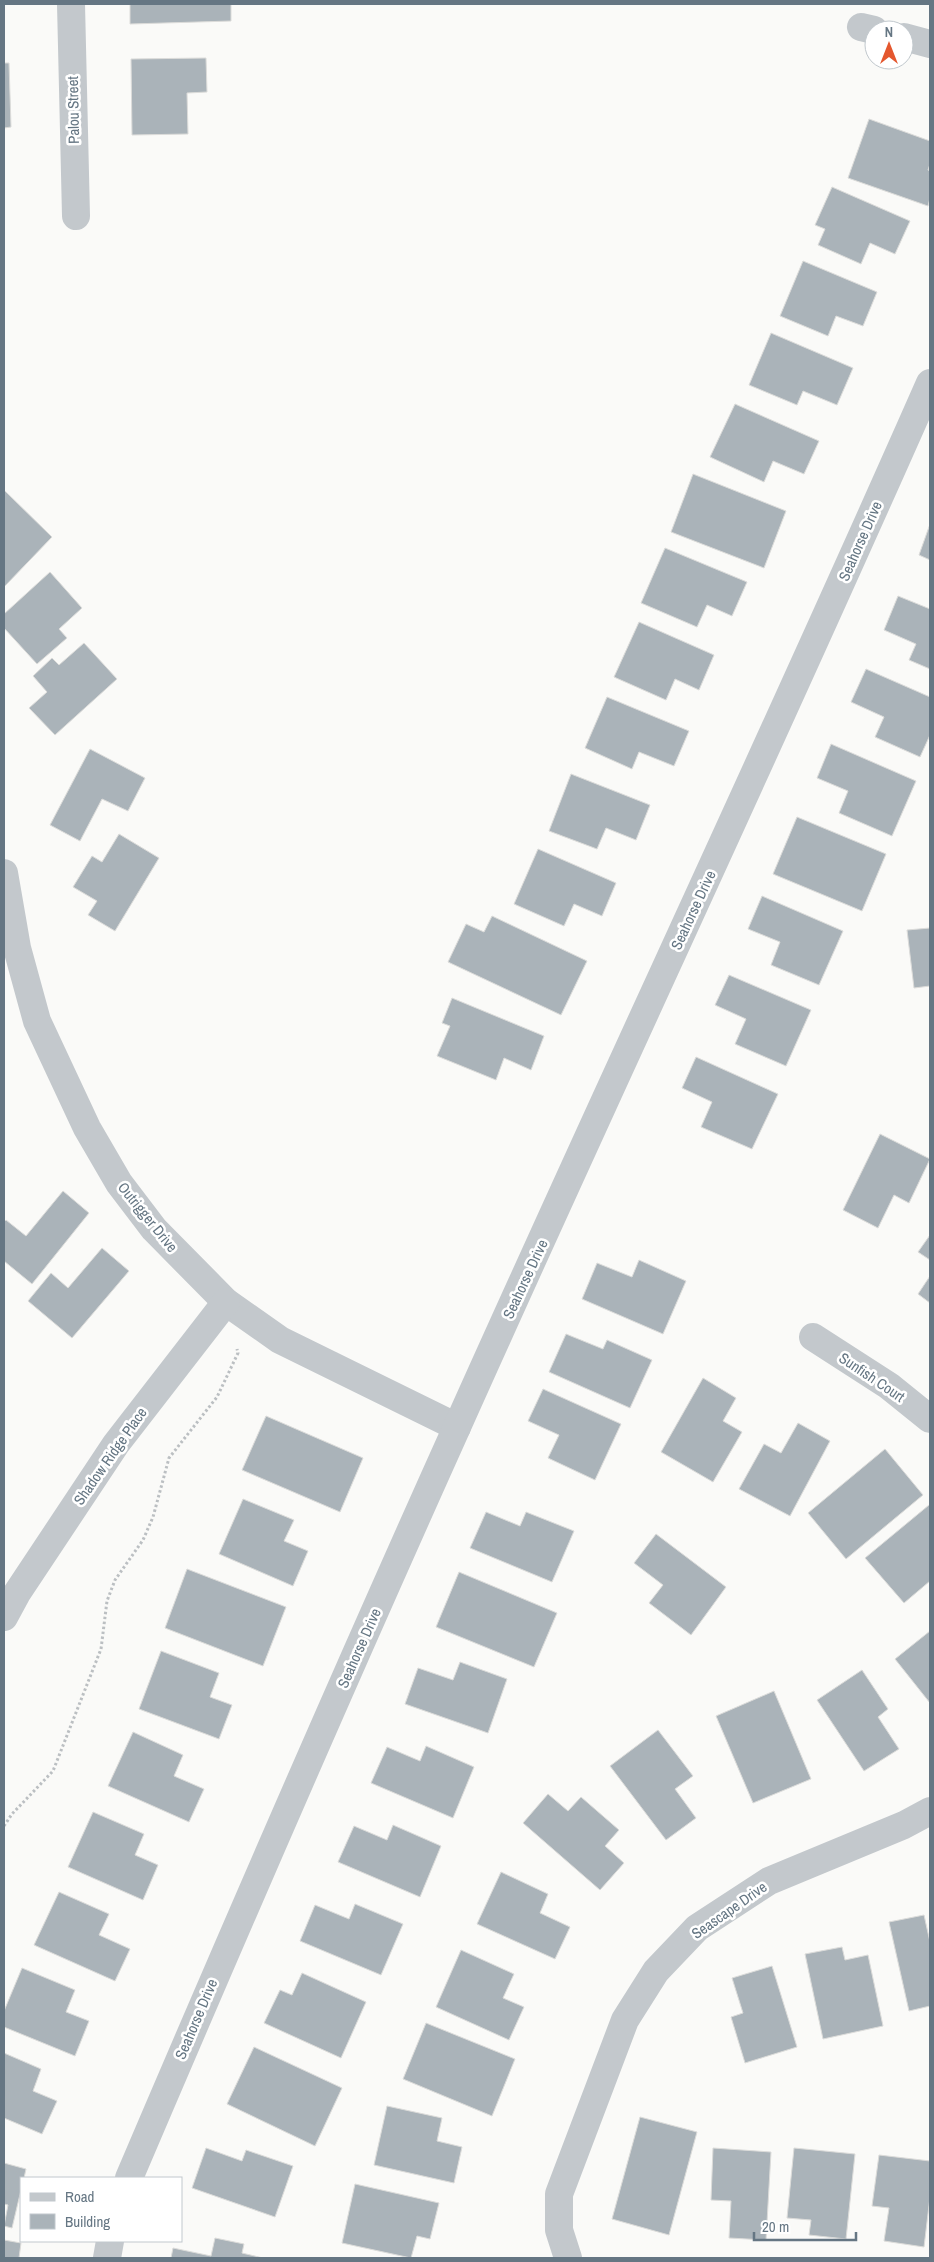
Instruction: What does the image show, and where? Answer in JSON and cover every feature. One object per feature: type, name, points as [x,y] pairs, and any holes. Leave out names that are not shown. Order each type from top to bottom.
[{"type":"street","name":"Palou Street","points":[[71,4],[76,216]]},
{"type":"street","points":[[914,40],[930,44]]},
{"type":"street","name":"Seahorse Drive","points":[[129,2177],[230,1939],[457,1426],[814,646],[930,383]]},
{"type":"street","name":"Outrigger Drive","points":[[4,873],[17,948],[37,1021],[87,1128],[119,1183],[154,1229],[226,1302],[280,1340],[457,1426]]},
{"type":"street","name":"Shadow Ridge Place","points":[[4,1618],[10,1589],[116,1444],[226,1302]]},
{"type":"street","name":"Sunfish Court","points":[[813,1338],[889,1386],[930,1419]]},
{"type":"street","name":"Seascape Drive","points":[[568,2258],[559,2230],[559,2194],[625,2020],[656,1971],[697,1928],[769,1881],[904,1825],[930,1811]]},
{"type":"street","points":[[107,2258],[110,2242]]},
{"type":"path","points":[[4,1826],[12,1814],[53,1771],[101,1649],[107,1601],[116,1580],[143,1540],[153,1517],[169,1458],[217,1397],[238,1353],[226,1302]]},
{"type":"building","points":[[130,4],[231,4],[231,21],[130,24]]},
{"type":"building","points":[[206,58],[207,92],[187,93],[188,134],[132,135],[131,59]]},
{"type":"building","points":[[4,63],[9,63],[11,127],[4,128]]},
{"type":"building","points":[[869,119],[930,141],[930,164],[928,170],[930,171],[930,198],[928,206],[848,178]]},
{"type":"building","points":[[832,187],[910,221],[895,254],[870,243],[861,264],[818,245],[825,229],[815,225]]},
{"type":"building","points":[[803,261],[877,292],[863,326],[836,316],[828,336],[780,316]]},
{"type":"building","points":[[771,333],[853,368],[837,405],[803,391],[797,405],[749,385]]},
{"type":"building","points":[[735,404],[819,441],[804,474],[773,461],[764,482],[710,457]]},
{"type":"building","points":[[693,474],[786,511],[764,568],[671,532]]},
{"type":"building","points":[[4,490],[52,537],[4,587]]},
{"type":"building","points":[[930,524],[930,560],[919,555]]},
{"type":"building","points":[[665,548],[747,582],[732,616],[707,605],[697,627],[641,603]]},
{"type":"building","points":[[50,572],[82,608],[59,629],[67,638],[37,664],[4,628],[4,614]]},
{"type":"building","points":[[898,596],[930,609],[930,669],[909,660],[916,644],[884,630]]},
{"type":"building","points":[[639,622],[714,655],[699,690],[675,679],[666,700],[614,677]]},
{"type":"building","points":[[84,643],[117,679],[55,735],[29,708],[47,692],[33,676],[52,658],[59,665]]},
{"type":"building","points":[[866,669],[930,697],[930,735],[920,757],[875,737],[884,717],[851,702]]},
{"type":"building","points":[[607,697],[689,731],[674,766],[639,752],[632,769],[585,748]]},
{"type":"building","points":[[831,744],[916,781],[892,836],[839,813],[848,791],[817,778]]},
{"type":"building","points":[[90,749],[145,778],[128,811],[102,799],[80,841],[50,825]]},
{"type":"building","points":[[571,774],[650,805],[636,840],[606,828],[597,849],[549,831]]},
{"type":"building","points":[[797,817],[886,854],[862,911],[773,874]]},
{"type":"building","points":[[119,834],[159,858],[115,931],[88,915],[97,901],[73,887],[92,856],[102,862]]},
{"type":"building","points":[[538,849],[616,883],[602,916],[574,904],[564,926],[514,904]]},
{"type":"building","points":[[762,896],[843,931],[819,985],[771,965],[780,942],[748,929]]},
{"type":"building","points":[[492,916],[587,961],[561,1015],[448,962],[466,924],[484,932]]},
{"type":"building","points":[[930,928],[930,986],[914,988],[907,930]]},
{"type":"building","points":[[729,975],[811,1010],[786,1066],[735,1044],[746,1019],[715,1005]]},
{"type":"building","points":[[452,998],[544,1036],[531,1070],[504,1058],[496,1080],[437,1056],[450,1026],[442,1023]]},
{"type":"building","points":[[696,1057],[778,1094],[752,1149],[701,1127],[712,1102],[682,1088]]},
{"type":"building","points":[[880,1134],[930,1159],[909,1203],[894,1195],[878,1228],[843,1210]]},
{"type":"building","points":[[63,1191],[89,1213],[32,1284],[4,1261],[4,1222],[6,1220],[26,1236]]},
{"type":"building","points":[[930,1235],[930,1260],[918,1252]]},
{"type":"building","points":[[102,1248],[129,1271],[72,1338],[28,1301],[51,1273],[68,1288]]},
{"type":"building","points":[[639,1260],[686,1281],[663,1334],[582,1299],[597,1263],[632,1277]]},
{"type":"building","points":[[930,1276],[930,1303],[918,1294]]},
{"type":"building","points":[[566,1334],[603,1349],[607,1340],[652,1360],[630,1408],[549,1372]]},
{"type":"building","points":[[703,1378],[736,1398],[723,1421],[742,1432],[713,1482],[661,1452]]},
{"type":"building","points":[[543,1389],[621,1424],[595,1480],[548,1458],[559,1435],[528,1421]]},
{"type":"building","points":[[266,1416],[363,1458],[340,1512],[242,1470]]},
{"type":"building","points":[[798,1423],[830,1441],[790,1516],[739,1489],[764,1444],[781,1453]]},
{"type":"building","points":[[885,1449],[923,1495],[846,1559],[808,1513]]},
{"type":"building","points":[[243,1499],[294,1520],[284,1541],[308,1551],[293,1586],[219,1554]]},
{"type":"building","points":[[929,1505],[930,1581],[904,1603],[865,1558]]},
{"type":"building","points":[[486,1512],[520,1526],[526,1512],[574,1531],[552,1582],[470,1548]]},
{"type":"building","points":[[656,1534],[726,1587],[691,1635],[649,1603],[663,1585],[634,1563]]},
{"type":"building","points":[[187,1569],[286,1607],[263,1666],[165,1628]]},
{"type":"building","points":[[459,1572],[557,1613],[534,1667],[436,1627]]},
{"type":"building","points":[[930,1631],[930,1703],[895,1659]]},
{"type":"building","points":[[161,1651],[219,1673],[210,1697],[232,1705],[219,1739],[139,1709]]},
{"type":"building","points":[[460,1662],[507,1679],[488,1733],[405,1704],[418,1668],[453,1680]]},
{"type":"building","points":[[862,1670],[888,1709],[878,1717],[899,1749],[864,1771],[817,1700]]},
{"type":"building","points":[[774,1691],[811,1779],[753,1803],[716,1716]]},
{"type":"building","points":[[658,1730],[693,1776],[675,1789],[696,1818],[666,1840],[610,1766]]},
{"type":"building","points":[[133,1732],[183,1755],[174,1776],[204,1789],[189,1822],[108,1786]]},
{"type":"building","points":[[426,1746],[474,1767],[453,1818],[371,1783],[387,1747],[420,1761]]},
{"type":"building","points":[[548,1794],[568,1811],[581,1797],[619,1830],[605,1846],[624,1863],[600,1890],[523,1823]]},
{"type":"building","points":[[93,1812],[144,1834],[135,1855],[158,1865],[143,1900],[68,1867]]},
{"type":"building","points":[[393,1825],[441,1846],[420,1897],[338,1862],[354,1826],[387,1840]]},
{"type":"building","points":[[501,1872],[548,1894],[540,1913],[570,1927],[555,1959],[477,1924]]},
{"type":"building","points":[[59,1892],[109,1914],[99,1935],[130,1949],[115,1981],[34,1945]]},
{"type":"building","points":[[355,1904],[403,1924],[381,1975],[300,1941],[315,1905],[349,1919]]},
{"type":"building","points":[[924,1915],[930,1942],[930,2006],[909,2011],[889,1922]]},
{"type":"building","points":[[842,1947],[845,1960],[868,1955],[883,2026],[823,2039],[805,1954]]},
{"type":"building","points":[[461,1950],[514,1974],[503,1998],[524,2007],[509,2040],[436,2007]]},
{"type":"building","points":[[772,1966],[797,2047],[745,2063],[731,2017],[743,2013],[732,1978]]},
{"type":"building","points":[[22,1968],[75,1990],[66,2012],[89,2021],[75,2056],[4,2027],[4,2011]]},
{"type":"building","points":[[302,1973],[366,2002],[341,2058],[264,2023],[280,1990],[292,1995]]},
{"type":"building","points":[[426,2023],[515,2059],[492,2116],[403,2079]]},
{"type":"building","points":[[254,2047],[342,2088],[315,2146],[227,2104]]},
{"type":"building","points":[[4,2053],[41,2069],[33,2091],[57,2101],[42,2134],[4,2118]]},
{"type":"building","points":[[387,2106],[442,2118],[437,2141],[462,2147],[454,2183],[374,2165]]},
{"type":"building","points":[[640,2117],[697,2132],[669,2235],[612,2219]]},
{"type":"building","points":[[206,2148],[242,2161],[246,2150],[293,2166],[275,2217],[192,2188]]},
{"type":"building","points":[[713,2148],[771,2152],[766,2240],[729,2238],[731,2201],[711,2200]]},
{"type":"building","points":[[794,2148],[855,2154],[846,2239],[809,2235],[811,2220],[787,2218]]},
{"type":"building","points":[[879,2155],[930,2161],[930,2197],[924,2247],[884,2241],[889,2208],[872,2206]]},
{"type":"building","points":[[4,2163],[26,2169],[24,2177],[20,2177],[20,2194],[12,2228],[4,2226],[8,2205],[4,2204]]},
{"type":"building","points":[[355,2184],[439,2203],[430,2239],[417,2236],[411,2258],[342,2243]]},
{"type":"building","points":[[215,2238],[244,2244],[242,2253],[263,2258],[171,2258],[173,2248],[211,2256]]},
{"type":"building","points":[[4,2240],[21,2243],[19,2258],[4,2258]]}]
